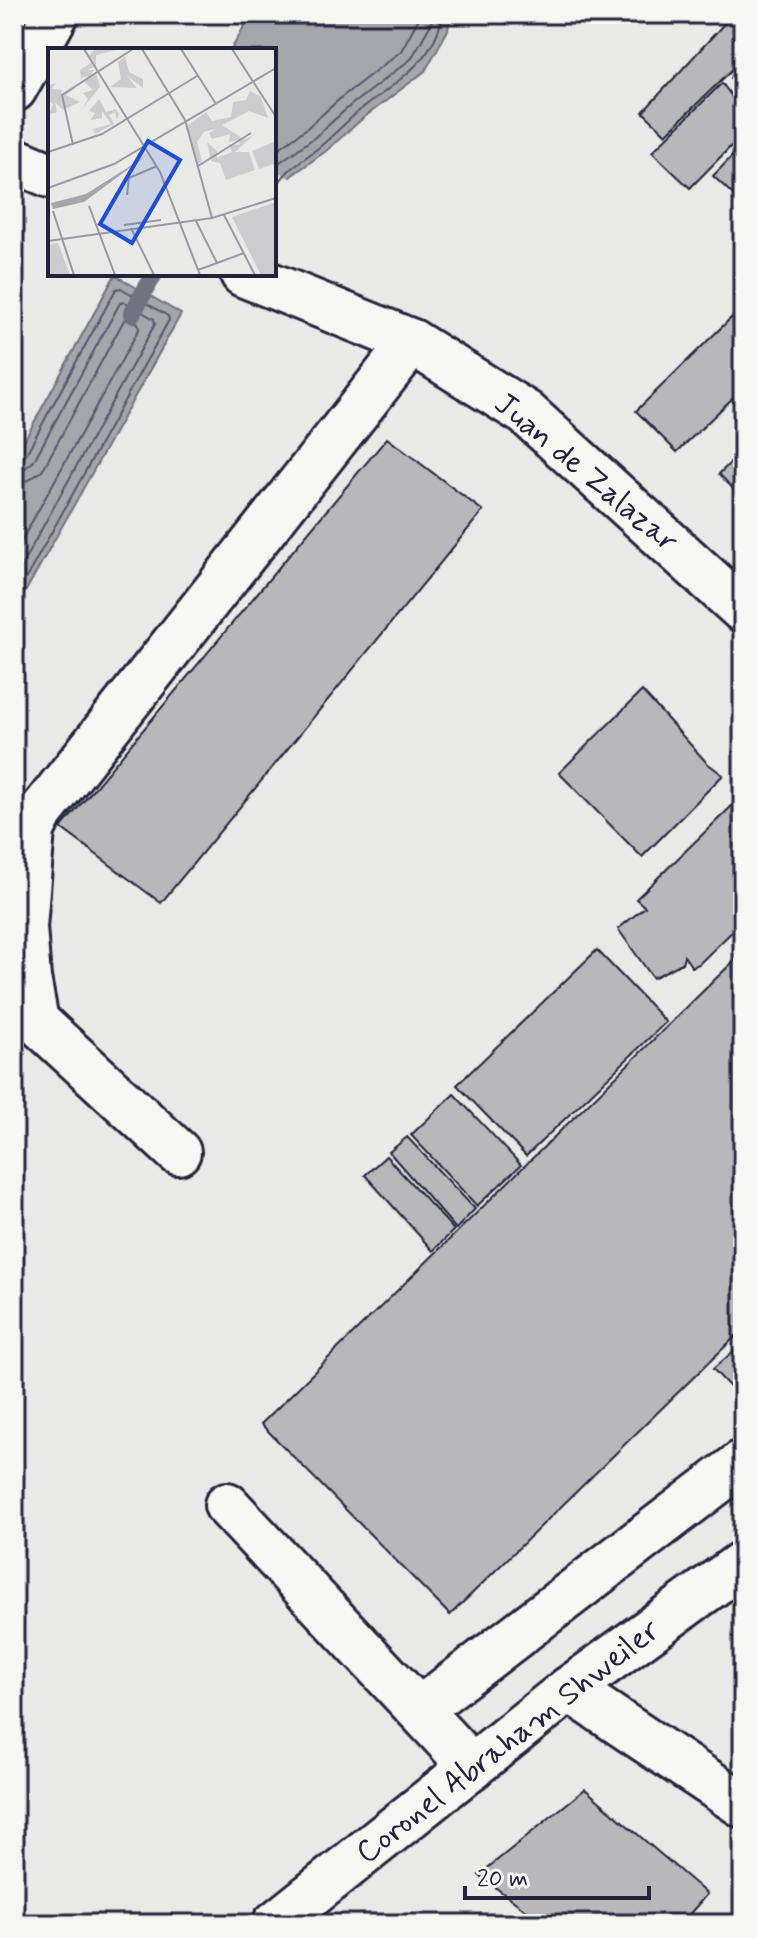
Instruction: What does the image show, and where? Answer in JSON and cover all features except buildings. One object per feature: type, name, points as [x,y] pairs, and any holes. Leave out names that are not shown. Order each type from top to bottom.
[{"type":"street","points":[[14,89],[56,14]]},
{"type":"street","points":[[14,160],[48,174]]},
{"type":"street","name":"Juan de Zalazar","points":[[248,276],[412,342],[526,413],[743,610]]},
{"type":"street","points":[[178,1152],[36,1021],[28,978],[24,927],[32,830],[41,812],[412,342]]},
{"type":"street","points":[[419,1710],[743,1462]]},
{"type":"street","points":[[227,1505],[472,1767]]},
{"type":"street","name":"Coronel Abraham Shweiler","points":[[275,1924],[569,1689],[743,1563]]},
{"type":"street","points":[[569,1689],[743,1805]]},
{"type":"water","points":[[251,14],[451,14],[448,30],[425,71],[291,176],[276,201],[276,48],[232,48]]},
{"type":"water","points":[[114,276],[181,314],[14,612],[14,459]]},
{"type":"pier","points":[[276,171],[294,180],[276,206]]},
{"type":"waterway","points":[[132,314],[153,276]]}]
